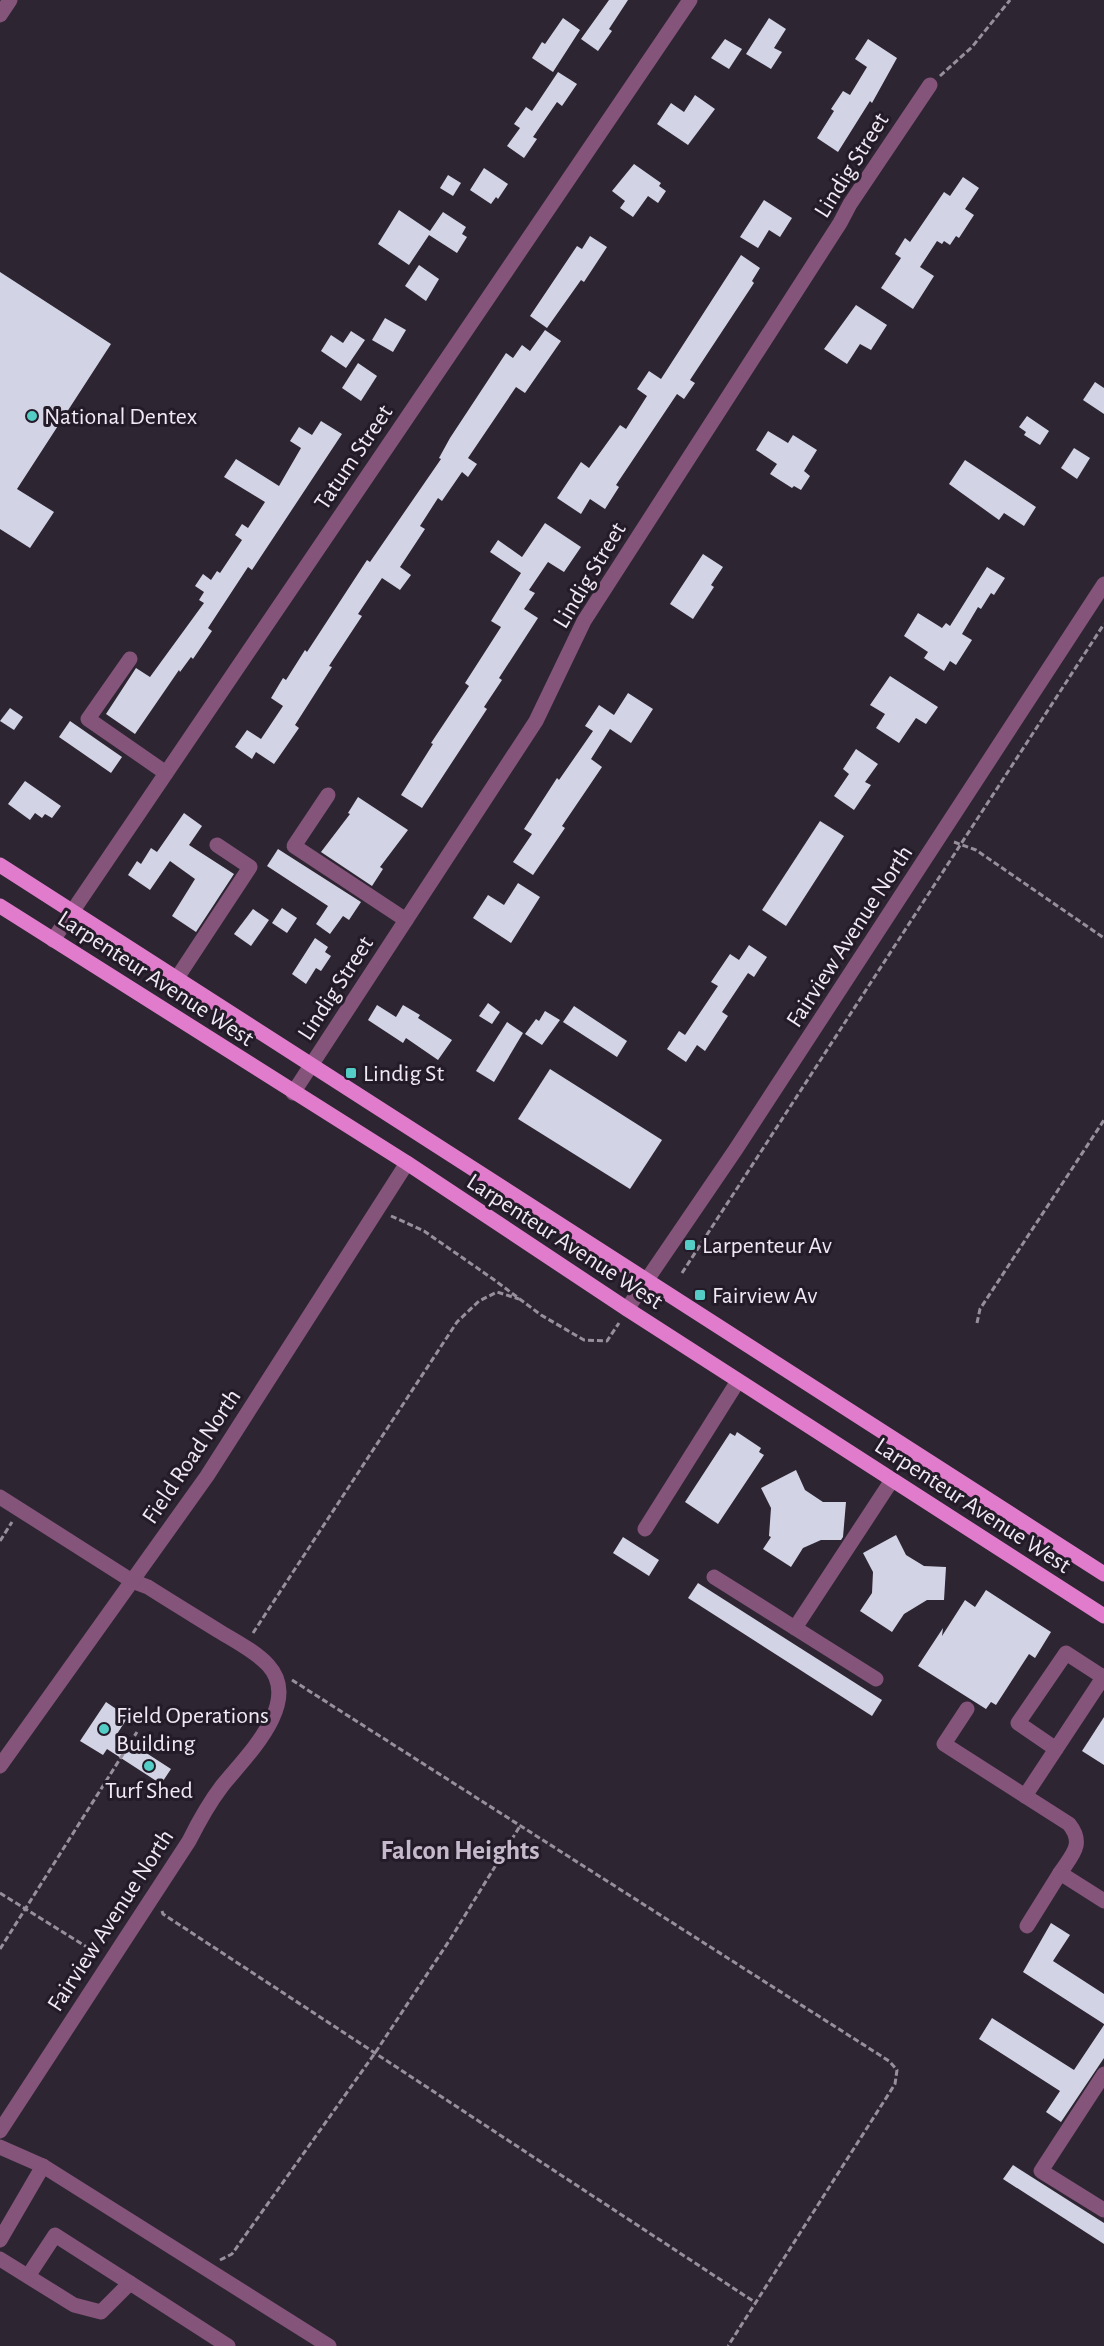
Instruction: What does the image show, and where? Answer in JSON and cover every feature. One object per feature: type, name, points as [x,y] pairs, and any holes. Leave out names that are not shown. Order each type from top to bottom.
[{"type":"main road","name":"Larpenteur Avenue West","points":[[0,865],[1104,1574]]},
{"type":"main road","name":"Larpenteur Avenue West","points":[[0,906],[407,1163],[627,1309],[1104,1616]]},
{"type":"street","name":"Tatum Street","points":[[53,940],[690,0]]},
{"type":"street","name":"Lindig Street","points":[[293,1093],[536,721],[584,621],[840,224],[850,204],[930,85]]},
{"type":"street","name":"Fairview Avenue North","points":[[627,1309],[736,1149],[1104,584]]},
{"type":"street","points":[[129,658],[88,719],[166,772]]},
{"type":"street","points":[[328,795],[294,846],[406,920]]},
{"type":"street","points":[[177,978],[250,867],[217,845]]},
{"type":"street","name":"Field Road North","points":[[0,1766],[207,1476],[407,1163]]},
{"type":"street","points":[[645,1529],[738,1380]]},
{"type":"street","points":[[795,1628],[892,1480]]},
{"type":"street","points":[[0,1497],[132,1581],[148,1587],[244,1647],[268,1665]]},
{"type":"street","points":[[714,1577],[876,1678]]},
{"type":"street","points":[[1026,1796],[1104,1677],[1066,1653],[1018,1723],[1056,1749]]},
{"type":"street","name":"Fairview Avenue North","points":[[0,2131],[189,1840],[206,1808],[264,1734],[276,1712],[280,1696],[276,1679],[268,1665]]},
{"type":"street","points":[[967,1709],[944,1744],[1069,1824],[1076,1832],[1076,1850],[1027,1926]]},
{"type":"street","points":[[1060,1873],[1104,1901]]},
{"type":"street","points":[[1104,2074],[1041,2171],[1104,2210]]},
{"type":"street","points":[[0,2147],[43,2166],[329,2346]]},
{"type":"street","points":[[0,2240],[43,2166]]},
{"type":"street","points":[[28,2276],[55,2235],[228,2346]]},
{"type":"street","points":[[0,2259],[74,2305],[101,2312],[130,2283]]},
{"type":"path","points":[[930,85],[972,47],[1010,0]]},
{"type":"path","points":[[682,1273],[1104,624]]},
{"type":"path","points":[[940,837],[976,850],[1104,938]]},
{"type":"path","points":[[976,1323],[980,1309],[1104,1120]]},
{"type":"path","points":[[379,1210],[424,1231],[541,1315],[584,1340],[607,1341],[627,1309]]},
{"type":"path","points":[[244,1647],[457,1322],[479,1301],[496,1292],[519,1299]]},
{"type":"path","points":[[268,1665],[889,2061],[897,2070],[896,2084],[728,2346]]},
{"type":"path","points":[[0,1949],[138,1732]]},
{"type":"path","points":[[206,2268],[232,2254],[375,2053],[451,1938],[520,1826]]},
{"type":"path","points":[[0,1893],[110,1961]]},
{"type":"path","points":[[154,1894],[163,1914],[756,2303]]},
{"type":"building","points":[[609,0],[628,0],[609,29],[612,31],[598,51],[581,39]]},
{"type":"building","points":[[563,18],[580,30],[553,72],[532,58],[542,42],[545,44]]},
{"type":"building","points":[[769,18],[786,29],[774,48],[782,52],[771,69],[746,54]]},
{"type":"building","points":[[725,39],[742,49],[729,69],[711,58]]},
{"type":"building","points":[[868,39],[897,58],[872,103],[870,101],[838,152],[817,138],[834,111],[831,109],[843,91],[850,95],[867,67],[855,59]]},
{"type":"building","points":[[558,72],[577,84],[562,106],[557,102],[533,137],[537,139],[524,158],[507,146],[520,128],[514,124],[526,107],[532,111]]},
{"type":"building","points":[[695,95],[715,109],[688,145],[657,124],[671,103],[684,112]]},
{"type":"building","points":[[634,164],[661,183],[659,186],[666,191],[658,203],[648,196],[633,217],[620,208],[625,201],[612,191]]},
{"type":"building","points":[[484,168],[508,184],[498,199],[496,197],[491,204],[470,190]]},
{"type":"building","points":[[448,175],[461,183],[453,196],[440,188]]},
{"type":"building","points":[[963,177],[979,188],[965,209],[974,215],[959,238],[956,236],[950,245],[944,241],[942,244],[937,241],[920,267],[934,276],[913,309],[881,288],[901,258],[895,254],[905,238],[910,242],[944,192],[950,196]]},
{"type":"building","points":[[764,200],[792,218],[780,237],[769,230],[758,248],[740,237]]},
{"type":"building","points":[[399,210],[430,231],[443,212],[466,227],[462,234],[467,237],[457,253],[429,235],[409,265],[378,244]]},
{"type":"building","points":[[590,236],[607,247],[584,282],[581,280],[547,328],[530,316],[577,246],[582,249]]},
{"type":"building","points":[[741,255],[760,268],[752,281],[754,283],[690,380],[695,383],[684,399],[677,394],[616,485],[619,487],[605,509],[590,499],[581,514],[557,498],[581,462],[589,468],[620,425],[626,429],[647,396],[637,389],[649,371],[661,379]]},
{"type":"building","points":[[419,265],[439,279],[426,301],[405,286]]},
{"type":"building","name":"National Dentex","points":[[0,272],[111,344],[17,489],[54,512],[30,548],[0,529]]},
{"type":"building","points":[[856,305],[887,325],[871,350],[860,344],[847,364],[824,349]]},
{"type":"building","points":[[385,318],[406,330],[393,352],[372,340]]},
{"type":"building","points":[[545,330],[561,341],[525,393],[516,387],[468,458],[477,464],[468,477],[462,472],[442,501],[438,498],[420,526],[425,529],[400,567],[411,575],[400,590],[382,578],[358,614],[362,616],[329,666],[332,667],[295,725],[299,728],[274,764],[256,752],[252,759],[235,747],[247,730],[261,739],[283,706],[271,698],[283,678],[286,680],[305,650],[307,652],[367,560],[370,562],[441,459],[439,458],[450,438],[506,353],[513,358],[522,345],[530,351]]},
{"type":"building","points":[[351,331],[365,340],[346,368],[321,351],[331,335],[343,343]]},
{"type":"building","points":[[358,363],[377,376],[361,401],[342,388]]},
{"type":"building","points":[[1095,382],[1104,388],[1104,414],[1083,400]]},
{"type":"building","points":[[1027,416],[1049,431],[1040,445],[1024,435],[1026,432],[1019,427]]},
{"type":"building","points":[[321,421],[342,434],[252,570],[248,567],[208,628],[212,631],[193,659],[191,657],[180,672],[179,670],[135,734],[106,714],[136,668],[150,677],[204,603],[199,600],[204,592],[195,586],[203,574],[211,580],[217,571],[220,573],[242,540],[235,535],[242,524],[248,528],[265,502],[224,477],[236,459],[279,486],[301,448],[290,441],[299,427],[312,435]]},
{"type":"building","points":[[768,431],[788,443],[793,435],[817,450],[804,471],[810,476],[801,490],[794,486],[792,488],[770,474],[777,464],[756,450]]},
{"type":"building","points":[[1074,448],[1090,458],[1077,479],[1061,468]]},
{"type":"building","points":[[965,460],[1036,507],[1024,526],[1004,513],[999,520],[949,484]]},
{"type":"building","points":[[545,523],[581,547],[564,572],[548,562],[529,590],[535,593],[524,609],[538,618],[499,678],[502,680],[484,707],[487,709],[422,808],[401,795],[433,744],[431,743],[469,686],[465,683],[501,627],[491,621],[521,573],[490,552],[498,540],[522,557]]},
{"type":"building","points":[[703,554],[723,567],[711,585],[714,587],[693,619],[670,604]]},
{"type":"building","points":[[987,567],[1005,578],[994,595],[991,593],[981,609],[978,607],[962,634],[972,640],[956,665],[950,661],[944,671],[924,658],[928,652],[904,636],[918,613],[942,628],[946,623],[950,626]]},
{"type":"building","points":[[890,676],[938,707],[926,724],[916,718],[899,743],[876,728],[885,714],[870,705]]},
{"type":"building","points":[[628,693],[653,709],[631,743],[610,729],[591,759],[602,767],[562,826],[565,828],[533,875],[513,862],[532,834],[524,829],[557,778],[559,780],[593,731],[585,726],[599,705],[614,715]]},
{"type":"building","points":[[10,708],[23,717],[14,730],[0,721]]},
{"type":"building","points":[[70,721],[122,757],[111,773],[59,737]]},
{"type":"building","points":[[856,749],[878,764],[865,782],[871,785],[854,810],[834,796],[849,774],[843,769]]},
{"type":"building","points":[[25,781],[61,806],[52,818],[45,814],[42,818],[35,813],[30,820],[8,804]]},
{"type":"building","points":[[358,797],[408,830],[380,867],[383,869],[372,886],[321,852],[350,814],[348,813]]},
{"type":"building","points":[[184,813],[202,826],[189,845],[234,874],[196,932],[172,916],[195,879],[170,861],[150,890],[128,875],[137,861],[141,864],[151,848],[157,852]]},
{"type":"building","points":[[820,821],[844,836],[786,926],[762,910]]},
{"type":"building","points":[[278,849],[361,902],[349,920],[343,916],[330,934],[316,924],[328,906],[267,866]]},
{"type":"building","points":[[518,883],[540,897],[511,943],[473,918],[488,895],[504,905]]},
{"type":"building","points":[[282,908],[297,918],[287,933],[272,923]]},
{"type":"building","points":[[253,909],[269,920],[251,946],[234,934]]},
{"type":"building","points":[[315,938],[328,947],[325,952],[331,956],[321,971],[316,968],[306,984],[292,974]]},
{"type":"building","points":[[749,945],[767,957],[754,977],[748,973],[722,1012],[728,1016],[705,1051],[697,1045],[686,1062],[667,1049],[679,1031],[685,1035],[718,986],[711,982],[730,954],[739,960]]},
{"type":"building","points":[[488,1003],[500,1012],[492,1024],[479,1016]]},
{"type":"building","points":[[377,1005],[396,1017],[403,1005],[420,1015],[418,1018],[452,1040],[438,1060],[406,1038],[403,1043],[368,1020]]},
{"type":"building","points":[[574,1006],[627,1041],[617,1057],[563,1022]]},
{"type":"building","points":[[545,1011],[560,1020],[542,1045],[525,1034],[536,1019],[539,1021]]},
{"type":"building","points":[[507,1022],[523,1033],[494,1082],[476,1071]]},
{"type":"building","points":[[550,1069],[662,1140],[630,1189],[518,1119]]},
{"type":"building","points":[[737,1432],[761,1448],[759,1452],[764,1455],[718,1524],[685,1502],[730,1433],[735,1436]]},
{"type":"building","points":[[796,1470],[805,1490],[823,1502],[846,1502],[841,1540],[821,1540],[803,1548],[791,1567],[763,1549],[771,1537],[769,1536],[771,1508],[761,1488]]},
{"type":"building","points":[[896,1535],[906,1555],[924,1566],[946,1567],[944,1600],[927,1600],[904,1614],[892,1632],[860,1611],[872,1593],[873,1572],[863,1553]]},
{"type":"building","points":[[623,1537],[659,1560],[649,1576],[613,1553]]},
{"type":"building","points":[[698,1583],[882,1700],[872,1716],[688,1598]]},
{"type":"building","points":[[986,1590],[1051,1632],[1035,1658],[1029,1654],[996,1705],[991,1702],[986,1709],[918,1666],[943,1628],[942,1636],[965,1600],[975,1607]]},
{"type":"building","points":[[106,1702],[128,1717],[117,1734],[171,1769],[161,1784],[107,1749],[103,1755],[80,1741]]},
{"type":"building","points":[[1104,1717],[1104,1765],[1082,1751]]},
{"type":"building","points":[[1051,1923],[1070,1935],[1053,1961],[1104,1994],[1104,2024],[1023,1972]]},
{"type":"building","points":[[992,2018],[1074,2070],[1104,2025],[1104,2058],[1061,2122],[1046,2112],[1060,2091],[979,2039]]},
{"type":"building","points":[[1013,2165],[1104,2223],[1104,2244],[1003,2179]]},
{"type":"place","name":"National Dentex","points":[[32,416]]},
{"type":"place","name":"Lindig St","points":[[351,1073]]},
{"type":"place","name":"Larpenteur Av","points":[[690,1245]]},
{"type":"place","name":"Fairview Av","points":[[700,1295]]},
{"type":"place","name":"Field Operations Building","points":[[104,1729]]},
{"type":"place","name":"Turf Shed","points":[[149,1766]]},
{"type":"district","name":"Falcon Heights","points":[[460,1850]]}]
